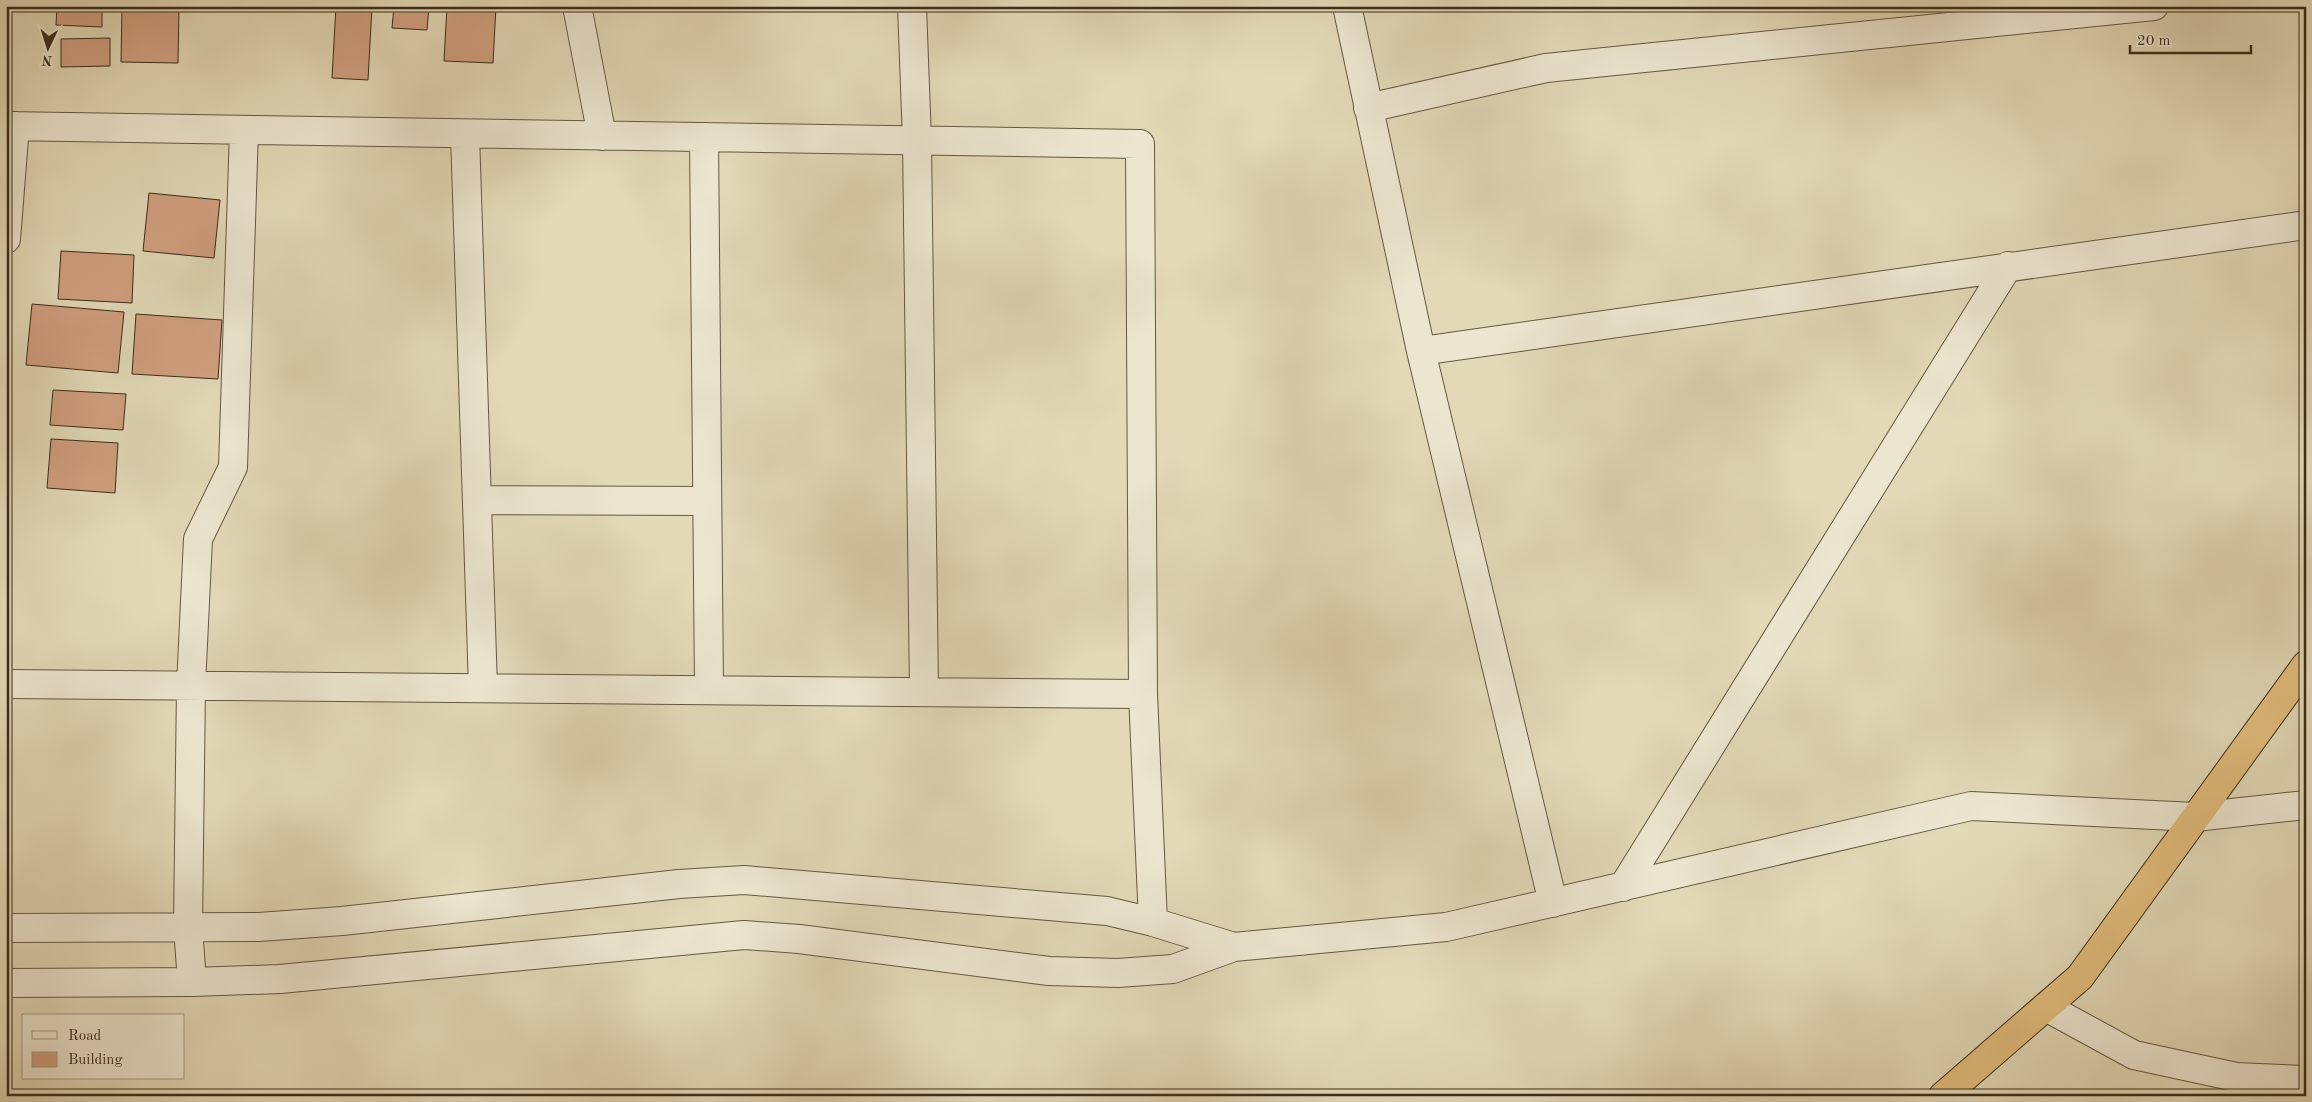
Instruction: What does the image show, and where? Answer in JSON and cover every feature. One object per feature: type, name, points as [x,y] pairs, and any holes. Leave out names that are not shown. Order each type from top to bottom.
[{"type":"highway","points":[[1943,1096],[2080,977],[2306,665]]},
{"type":"street","points":[[577,6],[602,136]]},
{"type":"street","points":[[912,6],[917,141],[924,692]]},
{"type":"street","points":[[1347,6],[1421,351],[1553,903]]},
{"type":"street","points":[[1368,108],[1546,68],[2043,12],[2154,6]]},
{"type":"street","points":[[6,240],[11,126],[1140,144],[1143,694],[1153,922]]},
{"type":"street","points":[[192,982],[188,927],[191,686],[198,539],[233,467],[244,130]]},
{"type":"street","points":[[464,134],[483,688]]},
{"type":"street","points":[[704,138],[710,690]]},
{"type":"street","points":[[1421,351],[2306,225]]},
{"type":"street","points":[[1623,887],[2008,266]]},
{"type":"street","points":[[477,500],[708,501]]},
{"type":"street","points":[[6,684],[1143,694]]},
{"type":"street","points":[[6,983],[192,982],[280,979],[744,935],[799,939],[1049,971],[1118,973],[1173,969],[1234,947],[1446,927],[1971,806],[2195,817],[2306,805]]},
{"type":"street","points":[[6,928],[259,927],[342,921],[679,884],[744,880],[1107,911],[1153,922],[1234,947]]},
{"type":"street","points":[[2046,1007],[2134,1055],[2276,1087],[2306,1080]]},
{"type":"building","points":[[57,6],[102,6],[102,27],[56,25]]},
{"type":"building","points":[[122,6],[179,6],[178,63],[121,62]]},
{"type":"building","points":[[336,6],[372,6],[368,80],[332,78]]},
{"type":"building","points":[[394,6],[429,6],[427,30],[392,28]]},
{"type":"building","points":[[447,6],[496,6],[493,63],[444,61]]},
{"type":"building","points":[[110,38],[110,66],[61,67],[61,39]]},
{"type":"building","points":[[149,193],[220,200],[214,258],[143,251]]},
{"type":"building","points":[[61,251],[134,255],[132,303],[58,299]]},
{"type":"building","points":[[32,304],[124,312],[118,373],[26,365]]},
{"type":"building","points":[[136,314],[222,320],[218,379],[132,374]]},
{"type":"building","points":[[53,390],[126,394],[123,430],[50,425]]},
{"type":"building","points":[[51,439],[118,443],[115,493],[47,488]]}]
